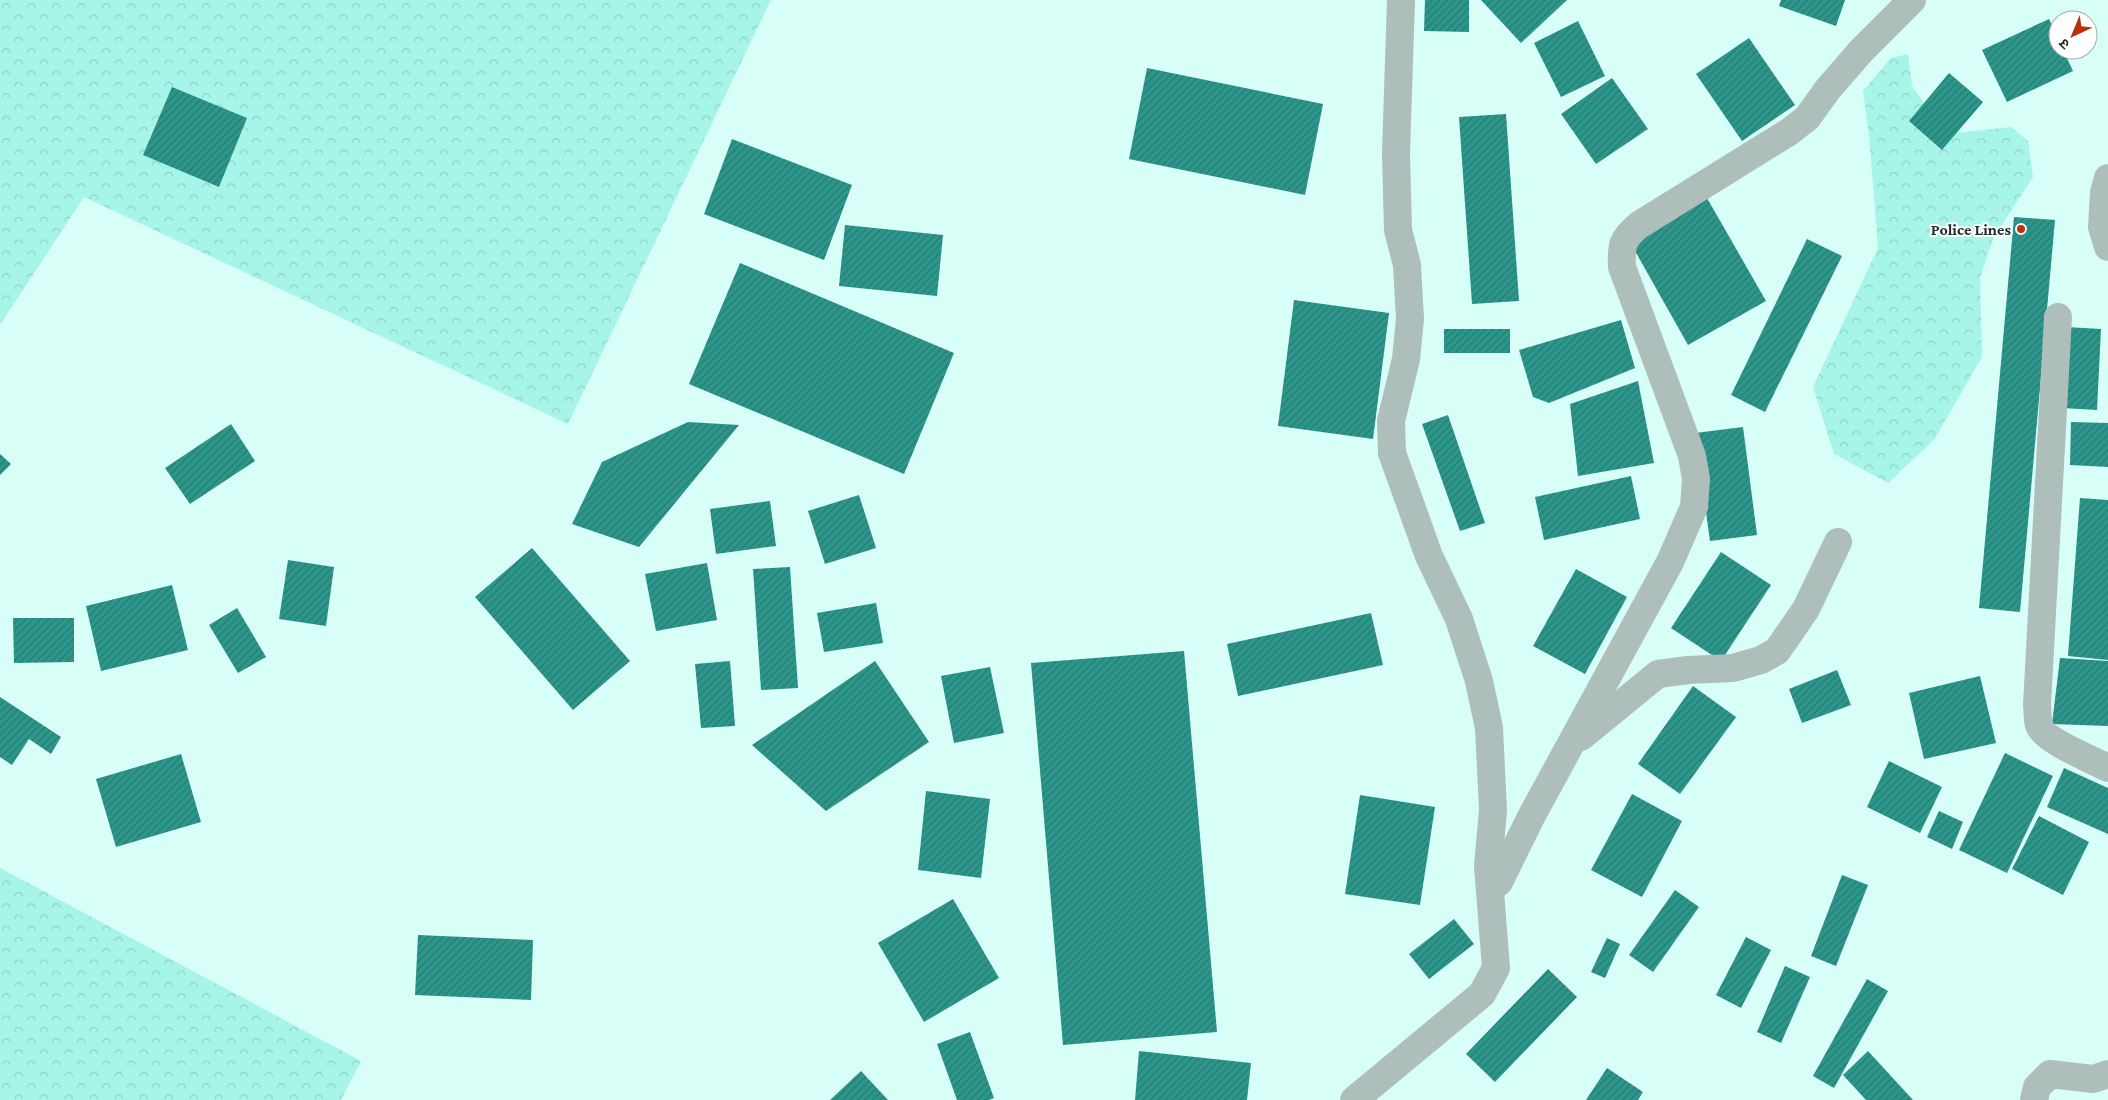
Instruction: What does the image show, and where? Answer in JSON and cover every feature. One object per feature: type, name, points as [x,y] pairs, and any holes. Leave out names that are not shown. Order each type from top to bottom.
[{"type":"street","points":[[1354,1100],[1482,994],[1496,968],[1488,866],[1493,810],[1489,728],[1479,681],[1459,619],[1429,556],[1392,453],[1391,421],[1406,359],[1410,319],[1406,265],[1398,230],[1396,152],[1401,0]]},
{"type":"street","points":[[1491,888],[1499,882],[1531,817],[1670,562],[1694,506],[1696,478],[1692,456],[1622,267],[1621,249],[1626,236],[1639,225],[1789,132],[1807,118],[1828,88],[1861,51],[1912,0]]},
{"type":"street","points":[[2108,178],[2104,192],[2102,227],[2108,247]]},
{"type":"street","points":[[2058,317],[2038,724],[2043,732],[2052,740],[2108,768]]},
{"type":"street","points":[[1569,748],[1658,674],[1688,670],[1734,668],[1761,660],[1777,651],[1806,609],[1838,542]]},
{"type":"street","points":[[2034,1100],[2037,1087],[2050,1074],[2093,1078],[2108,1074]]},
{"type":"green space","points":[[0,0],[771,0],[568,424],[84,197],[0,325]]},
{"type":"green space","points":[[1908,54],[1912,86],[1947,134],[2011,127],[2028,141],[2033,177],[1993,239],[1980,278],[1982,357],[1934,440],[1888,483],[1834,454],[1813,387],[1878,248],[1869,134],[1863,91],[1891,58]]},
{"type":"green space","points":[[0,868],[361,1061],[341,1100],[0,1100]]},
{"type":"building","points":[[1425,0],[1469,0],[1469,32],[1424,31]]},
{"type":"building","points":[[1481,0],[1567,0],[1521,43]]},
{"type":"building","points":[[1781,0],[1845,0],[1836,26],[1779,6]]},
{"type":"building","points":[[2048,19],[2048,60],[2068,60],[2073,71],[2007,102],[1982,50]]},
{"type":"building","points":[[1578,21],[1605,76],[1561,97],[1534,43]]},
{"type":"building","points":[[1749,38],[1795,105],[1742,141],[1696,74]]},
{"type":"building","points":[[1147,68],[1323,104],[1305,195],[1129,159]]},
{"type":"building","points":[[1949,73],[1983,102],[1942,150],[1909,121]]},
{"type":"building","points":[[1612,78],[1648,129],[1596,164],[1561,114]]},
{"type":"building","points":[[172,87],[247,118],[219,187],[143,155]]},
{"type":"building","points":[[1506,114],[1519,301],[1472,304],[1459,117]]},
{"type":"building","points":[[732,139],[852,185],[824,260],[704,214]]},
{"type":"building","points":[[1707,198],[1766,301],[1688,345],[1630,242]]},
{"type":"building","points":[[2014,217],[2055,220],[2020,612],[1979,608]]},
{"type":"building","points":[[845,225],[943,235],[937,296],[839,286]]},
{"type":"building","points":[[1807,239],[1842,256],[1765,412],[1731,395]]},
{"type":"building","points":[[740,263],[954,353],[904,474],[689,384]]},
{"type":"building","points":[[1294,300],[1389,313],[1373,439],[1278,426]]},
{"type":"building","points":[[1621,320],[1635,368],[1549,403],[1533,397],[1519,350]]},
{"type":"building","points":[[2066,327],[2101,329],[2097,410],[2062,408]]},
{"type":"building","points":[[1444,329],[1510,329],[1510,353],[1444,353]]},
{"type":"building","points":[[1638,381],[1654,463],[1578,476],[1570,404]]},
{"type":"building","points":[[1448,415],[1485,523],[1460,531],[1422,424]]},
{"type":"building","points":[[688,422],[739,425],[639,547],[572,524],[602,462]]},
{"type":"building","points":[[2071,422],[2108,423],[2108,467],[2070,465]]},
{"type":"building","points":[[231,424],[255,461],[190,504],[165,468]]},
{"type":"building","points":[[1743,427],[1757,535],[1710,541],[1695,433]]},
{"type":"building","points":[[0,454],[11,464],[0,475]]},
{"type":"building","points":[[1631,476],[1640,519],[1544,540],[1535,497]]},
{"type":"building","points":[[859,495],[876,548],[825,564],[808,511]]},
{"type":"building","points":[[2080,498],[2108,500],[2108,660],[2068,656]]},
{"type":"building","points":[[770,501],[776,546],[716,554],[710,509]]},
{"type":"building","points":[[532,548],[630,661],[573,710],[475,597]]},
{"type":"building","points":[[1721,552],[1771,585],[1721,661],[1671,628]]},
{"type":"building","points":[[288,560],[334,567],[326,626],[279,619]]},
{"type":"building","points":[[707,563],[717,620],[656,631],[645,574]]},
{"type":"building","points":[[790,567],[798,688],[761,690],[753,569]]},
{"type":"building","points":[[1576,569],[1627,597],[1585,674],[1533,646]]},
{"type":"building","points":[[172,585],[188,650],[101,671],[86,606]]},
{"type":"building","points":[[876,603],[883,643],[824,652],[817,613]]},
{"type":"building","points":[[237,608],[266,657],[238,673],[209,625]]},
{"type":"building","points":[[1371,613],[1383,665],[1238,696],[1227,644]]},
{"type":"building","points":[[13,618],[74,618],[74,662],[14,663]]},
{"type":"building","points":[[1184,651],[1217,1032],[1063,1045],[1031,663]]},
{"type":"building","points":[[2060,658],[2108,661],[2108,726],[2052,724]]},
{"type":"building","points":[[730,661],[735,726],[701,728],[695,664]]},
{"type":"building","points":[[875,661],[929,742],[826,811],[752,745]]},
{"type":"building","points":[[990,667],[1004,733],[954,743],[941,676]]},
{"type":"building","points":[[1837,670],[1851,705],[1802,723],[1789,689]]},
{"type":"building","points":[[1980,676],[1996,743],[1924,759],[1909,693]]},
{"type":"building","points":[[1693,686],[1736,717],[1680,794],[1638,764]]},
{"type":"building","points":[[0,697],[61,737],[51,754],[29,739],[12,765],[0,757]]},
{"type":"building","points":[[2005,753],[2053,776],[2007,873],[1959,850]]},
{"type":"building","points":[[181,754],[201,822],[116,847],[96,779]]},
{"type":"building","points":[[1889,761],[1942,787],[1920,833],[1867,807]]},
{"type":"building","points":[[2064,768],[2108,788],[2108,834],[2047,807]]},
{"type":"building","points":[[926,791],[990,799],[981,878],[918,870]]},
{"type":"building","points":[[1632,794],[1682,821],[1642,897],[1591,870]]},
{"type":"building","points":[[1360,795],[1435,807],[1420,905],[1345,894]]},
{"type":"building","points":[[1939,811],[1963,822],[1952,849],[1927,837]]},
{"type":"building","points":[[2039,816],[2089,842],[2063,895],[2012,869]]},
{"type":"building","points":[[1842,875],[1868,885],[1836,966],[1811,956]]},
{"type":"building","points":[[1675,890],[1699,907],[1653,972],[1629,955]]},
{"type":"building","points":[[953,899],[999,978],[924,1022],[878,943]]},
{"type":"building","points":[[1454,919],[1474,944],[1429,979],[1409,954]]},
{"type":"building","points":[[418,935],[533,940],[531,1000],[415,995]]},
{"type":"building","points":[[1746,937],[1771,950],[1741,1008],[1716,995]]},
{"type":"building","points":[[1607,938],[1620,944],[1605,978],[1591,972]]},
{"type":"building","points":[[1785,966],[1810,977],[1781,1043],[1757,1032]]},
{"type":"building","points":[[1548,969],[1577,997],[1495,1082],[1466,1054]]},
{"type":"building","points":[[1867,979],[1888,991],[1834,1088],[1813,1076]]},
{"type":"building","points":[[970,1032],[994,1098],[989,1100],[957,1100],[937,1044]]},
{"type":"building","points":[[1139,1051],[1251,1063],[1247,1100],[1135,1100]]},
{"type":"building","points":[[1868,1051],[1913,1100],[1866,1100],[1843,1075]]},
{"type":"building","points":[[1607,1068],[1643,1092],[1638,1100],[1586,1100]]},
{"type":"building","points":[[861,1071],[888,1100],[830,1100]]},
{"type":"place","name":"Police Lines","points":[[2021,229]]}]
